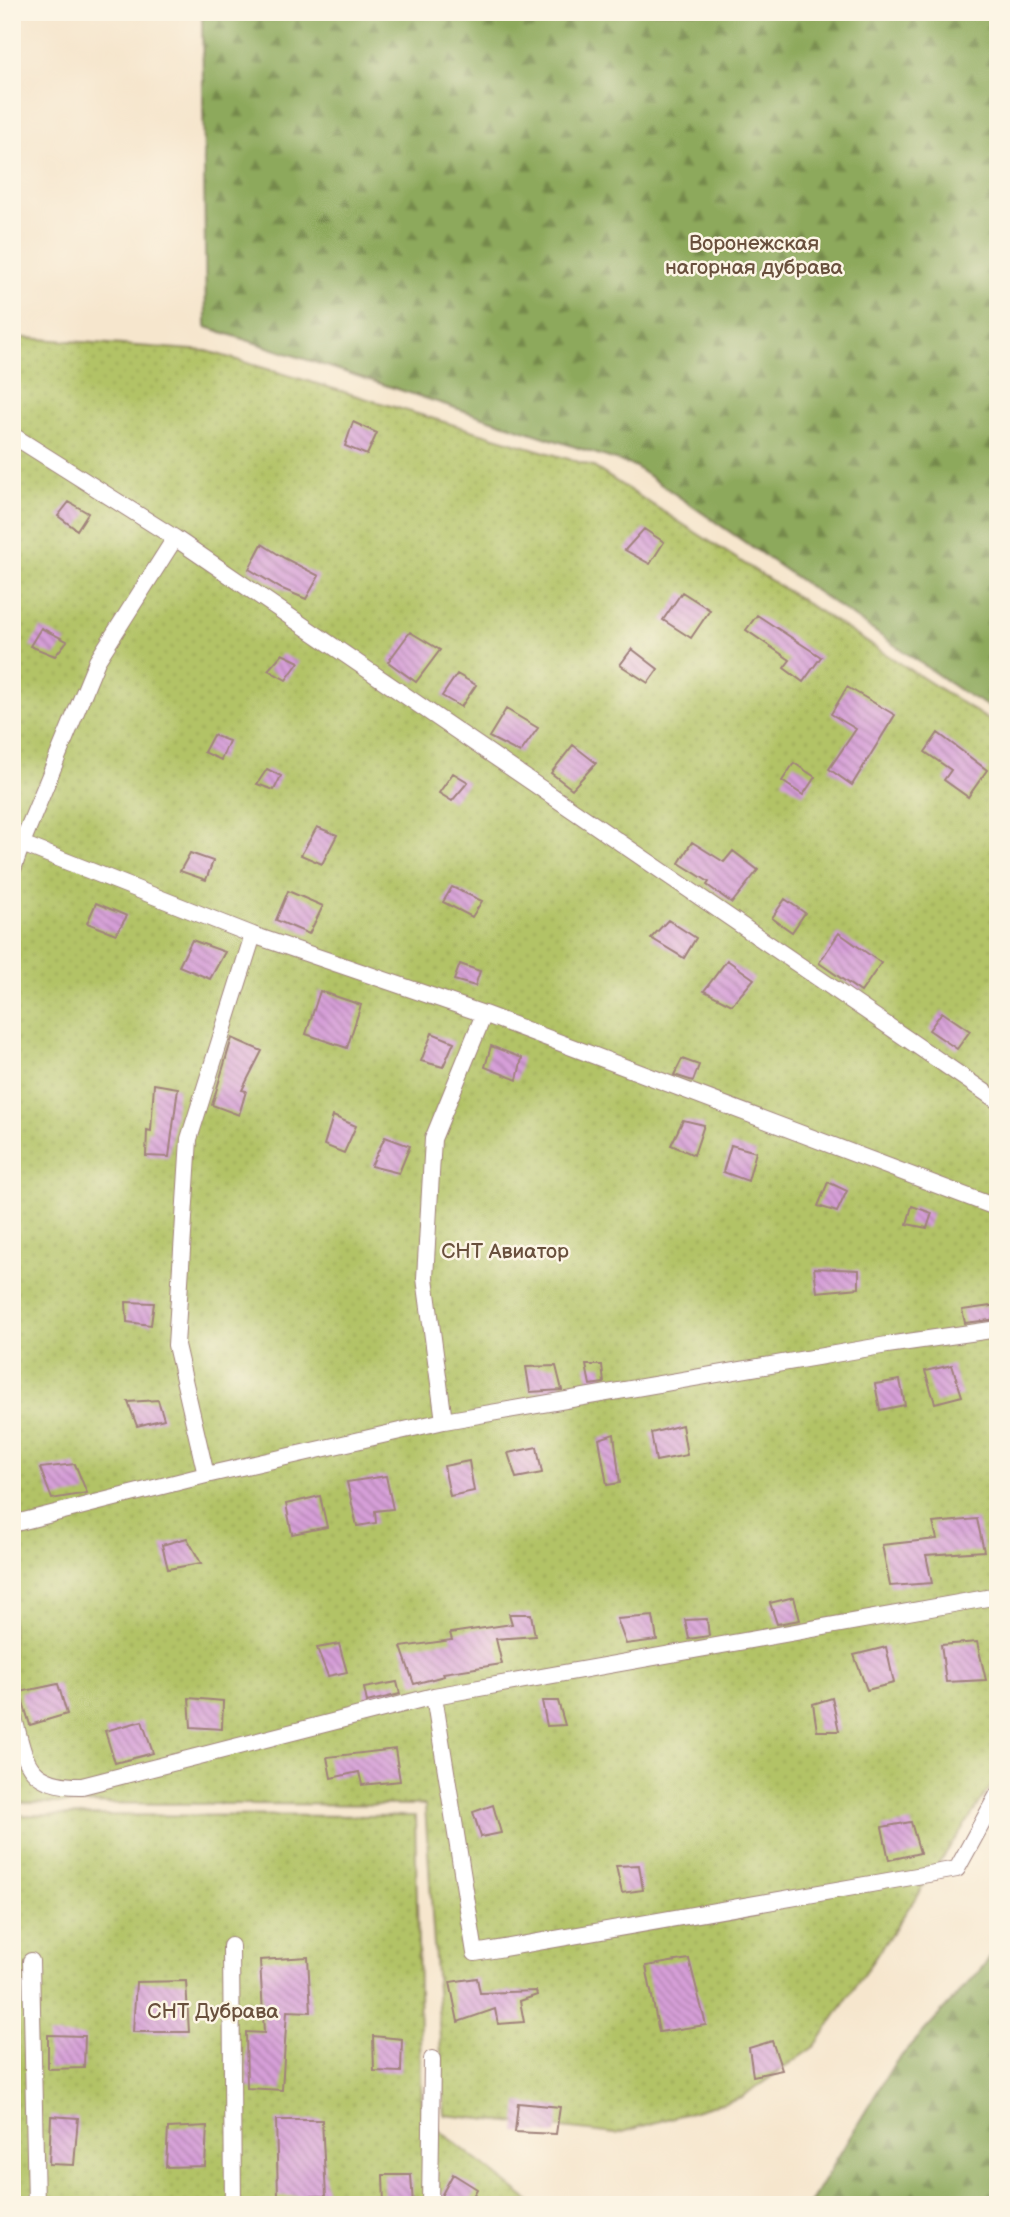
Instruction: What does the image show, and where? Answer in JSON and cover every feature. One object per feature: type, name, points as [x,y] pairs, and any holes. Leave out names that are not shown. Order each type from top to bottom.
[{"type":"street","points":[[12,435],[175,538],[998,1101]]},
{"type":"street","points":[[12,872],[17,841],[97,661],[175,538]]},
{"type":"street","points":[[17,841],[253,935],[484,1014],[998,1208]]},
{"type":"street","points":[[206,1475],[176,1345],[189,1139],[253,935]]},
{"type":"street","points":[[444,1421],[425,1278],[433,1139],[484,1014]]},
{"type":"street","points":[[12,1524],[206,1475],[444,1421],[887,1345],[998,1329]]},
{"type":"street","points":[[12,1710],[26,1762],[37,1776],[46,1782],[64,1786],[82,1786],[434,1696],[998,1596]]},
{"type":"street","points":[[434,1696],[475,1953],[957,1869],[998,1794]]},
{"type":"street","points":[[231,1946],[233,2205]]},
{"type":"street","points":[[31,1961],[36,2205]]},
{"type":"street","points":[[430,2205],[432,2059]]},
{"type":"green space","name":"Воронежская нагорная дубрава","points":[[202,12],[998,12],[998,712],[964,693],[634,466],[206,327]]},
{"type":"green space","name":"СНТ Авиатор","points":[[12,337],[207,351],[592,466],[998,726],[998,1776],[815,2046],[742,2097],[616,2134],[445,2115],[425,1805],[12,1803]]},
{"type":"green space","name":"СНТ Дубрава","points":[[12,1815],[415,1816],[422,2117],[534,2205],[12,2205]]},
{"type":"green space","points":[[998,1944],[998,2205],[809,2205],[894,2064],[984,1966]]},
{"type":"building","points":[[353,422],[377,433],[367,455],[345,446]]},
{"type":"building","points":[[69,502],[88,513],[77,530],[58,516]]},
{"type":"building","points":[[644,529],[664,542],[650,564],[625,550]]},
{"type":"building","points":[[262,544],[319,576],[306,599],[280,588],[249,569]]},
{"type":"building","points":[[682,592],[710,610],[691,638],[663,620]]},
{"type":"building","points":[[757,615],[821,657],[803,682],[784,668],[790,660],[746,630]]},
{"type":"building","points":[[41,628],[67,641],[55,656],[30,646]]},
{"type":"building","points":[[410,632],[440,650],[416,682],[388,662]]},
{"type":"building","points":[[632,649],[658,669],[648,683],[620,665]]},
{"type":"building","points":[[282,654],[299,662],[286,680],[268,670]]},
{"type":"building","points":[[457,674],[476,685],[461,707],[442,696]]},
{"type":"building","points":[[847,687],[895,715],[852,785],[829,769],[856,729],[831,714]]},
{"type":"building","points":[[506,709],[538,728],[520,753],[489,737]]},
{"type":"building","points":[[938,733],[987,770],[968,797],[944,780],[951,770],[925,752]]},
{"type":"building","points":[[213,735],[229,741],[221,760],[204,752]]},
{"type":"building","points":[[573,745],[596,763],[572,789],[551,773]]},
{"type":"building","points":[[794,763],[815,777],[803,795],[782,781]]},
{"type":"building","points":[[267,769],[281,776],[274,790],[257,784]]},
{"type":"building","points":[[453,773],[468,782],[452,801],[439,793]]},
{"type":"building","points":[[317,827],[337,835],[322,864],[301,855]]},
{"type":"building","points":[[692,842],[724,862],[733,851],[758,870],[732,903],[707,885],[709,882],[679,863]]},
{"type":"building","points":[[190,853],[213,861],[206,880],[180,871]]},
{"type":"building","points":[[452,887],[482,901],[472,917],[443,902]]},
{"type":"building","points":[[288,891],[323,906],[309,934],[276,920]]},
{"type":"building","points":[[785,899],[805,913],[792,932],[772,918]]},
{"type":"building","points":[[96,903],[127,916],[116,934],[87,923]]},
{"type":"building","points":[[668,920],[696,938],[684,958],[651,938]]},
{"type":"building","points":[[839,933],[881,963],[861,992],[819,963]]},
{"type":"building","points":[[192,940],[225,952],[210,979],[179,966]]},
{"type":"building","points":[[727,960],[754,979],[732,1005],[704,991]]},
{"type":"building","points":[[460,964],[480,971],[475,986],[454,980]]},
{"type":"building","points":[[320,991],[361,1005],[347,1048],[306,1034]]},
{"type":"building","points":[[942,1012],[970,1031],[957,1049],[929,1030]]},
{"type":"building","points":[[432,1033],[454,1042],[443,1067],[421,1061]]},
{"type":"building","points":[[232,1038],[262,1051],[242,1090],[246,1091],[239,1115],[212,1105]]},
{"type":"building","points":[[491,1046],[522,1058],[517,1080],[485,1067]]},
{"type":"building","points":[[682,1059],[699,1065],[693,1081],[674,1075]]},
{"type":"building","points":[[154,1084],[178,1088],[169,1157],[146,1156],[147,1130],[151,1131]]},
{"type":"building","points":[[333,1116],[356,1126],[344,1153],[324,1145]]},
{"type":"building","points":[[683,1120],[704,1125],[694,1155],[671,1145]]},
{"type":"building","points":[[385,1137],[410,1146],[399,1173],[371,1166]]},
{"type":"building","points":[[731,1145],[756,1152],[748,1181],[723,1172]]},
{"type":"building","points":[[828,1182],[847,1191],[837,1212],[818,1206]]},
{"type":"building","points":[[912,1206],[932,1213],[927,1228],[907,1224]]},
{"type":"building","points":[[814,1268],[859,1270],[859,1288],[817,1292]]},
{"type":"building","points":[[126,1302],[154,1303],[151,1325],[127,1322]]},
{"type":"building","points":[[998,1305],[998,1319],[965,1323],[962,1310]]},
{"type":"building","points":[[586,1365],[602,1365],[604,1383],[590,1385]]},
{"type":"building","points":[[952,1365],[962,1396],[935,1403],[925,1371]]},
{"type":"building","points":[[556,1366],[562,1390],[530,1392],[526,1367]]},
{"type":"building","points":[[900,1380],[905,1405],[880,1410],[875,1384]]},
{"type":"building","points":[[158,1400],[164,1419],[137,1426],[128,1402]]},
{"type":"building","points":[[682,1425],[687,1455],[656,1461],[651,1433]]},
{"type":"building","points":[[614,1434],[620,1483],[607,1485],[599,1439]]},
{"type":"building","points":[[537,1447],[542,1473],[516,1478],[508,1453]]},
{"type":"building","points":[[469,1461],[474,1491],[450,1496],[444,1466]]},
{"type":"building","points":[[75,1464],[87,1493],[52,1499],[40,1468]]},
{"type":"building","points":[[386,1476],[393,1509],[375,1511],[376,1523],[357,1526],[347,1482]]},
{"type":"building","points":[[320,1496],[327,1527],[292,1534],[286,1504]]},
{"type":"building","points":[[977,1519],[984,1551],[926,1555],[932,1583],[890,1586],[882,1545],[937,1539],[933,1523]]},
{"type":"building","points":[[187,1538],[201,1563],[168,1569],[162,1545]]},
{"type":"building","points":[[794,1597],[800,1620],[777,1624],[770,1603]]},
{"type":"building","points":[[509,1614],[531,1614],[535,1636],[496,1639],[502,1664],[443,1673],[444,1676],[414,1684],[401,1647],[452,1640],[450,1633],[512,1624]]},
{"type":"building","points":[[653,1616],[657,1640],[626,1644],[617,1619]]},
{"type":"building","points":[[707,1619],[709,1636],[689,1639],[685,1620]]},
{"type":"building","points":[[977,1642],[986,1680],[946,1682],[941,1645]]},
{"type":"building","points":[[339,1644],[347,1672],[328,1676],[317,1648]]},
{"type":"building","points":[[886,1647],[894,1683],[867,1690],[854,1655]]},
{"type":"building","points":[[397,1682],[400,1694],[367,1702],[364,1688]]},
{"type":"building","points":[[58,1684],[67,1714],[30,1725],[20,1692]]},
{"type":"building","points":[[189,1698],[223,1701],[222,1729],[191,1727]]},
{"type":"building","points":[[832,1698],[839,1731],[817,1731],[813,1704]]},
{"type":"building","points":[[542,1701],[558,1701],[565,1725],[547,1726]]},
{"type":"building","points":[[142,1721],[153,1753],[115,1763],[105,1731]]},
{"type":"building","points":[[395,1749],[400,1781],[362,1785],[359,1772],[331,1778],[327,1757]]},
{"type":"building","points":[[493,1805],[501,1833],[481,1837],[473,1812]]},
{"type":"building","points":[[911,1822],[920,1853],[889,1860],[882,1827]]},
{"type":"building","points":[[639,1865],[643,1890],[622,1893],[616,1866]]},
{"type":"building","points":[[308,1957],[311,2012],[287,2011],[282,2090],[247,2088],[246,2032],[264,2033],[260,1960]]},
{"type":"building","points":[[689,1959],[706,2025],[659,2032],[646,1966]]},
{"type":"building","points":[[477,1978],[480,1993],[536,1991],[537,1995],[520,2001],[524,2022],[498,2024],[495,2009],[458,2022],[450,1982]]},
{"type":"building","points":[[186,1981],[189,2032],[133,2032],[136,1982]]},
{"type":"building","points":[[48,2035],[85,2036],[84,2068],[48,2069]]},
{"type":"building","points":[[373,2036],[402,2039],[401,2072],[374,2071]]},
{"type":"building","points":[[772,2041],[782,2070],[753,2076],[749,2048]]},
{"type":"building","points":[[518,2103],[560,2107],[556,2134],[515,2132]]},
{"type":"building","points":[[51,2116],[78,2118],[74,2165],[49,2164]]},
{"type":"building","points":[[276,2120],[322,2120],[326,2196],[278,2196]]},
{"type":"building","points":[[207,2126],[205,2166],[166,2167],[168,2128]]},
{"type":"building","points":[[453,2174],[477,2189],[468,2205],[454,2205],[441,2196]]},
{"type":"building","points":[[383,2175],[411,2175],[413,2205],[384,2205]]}]
